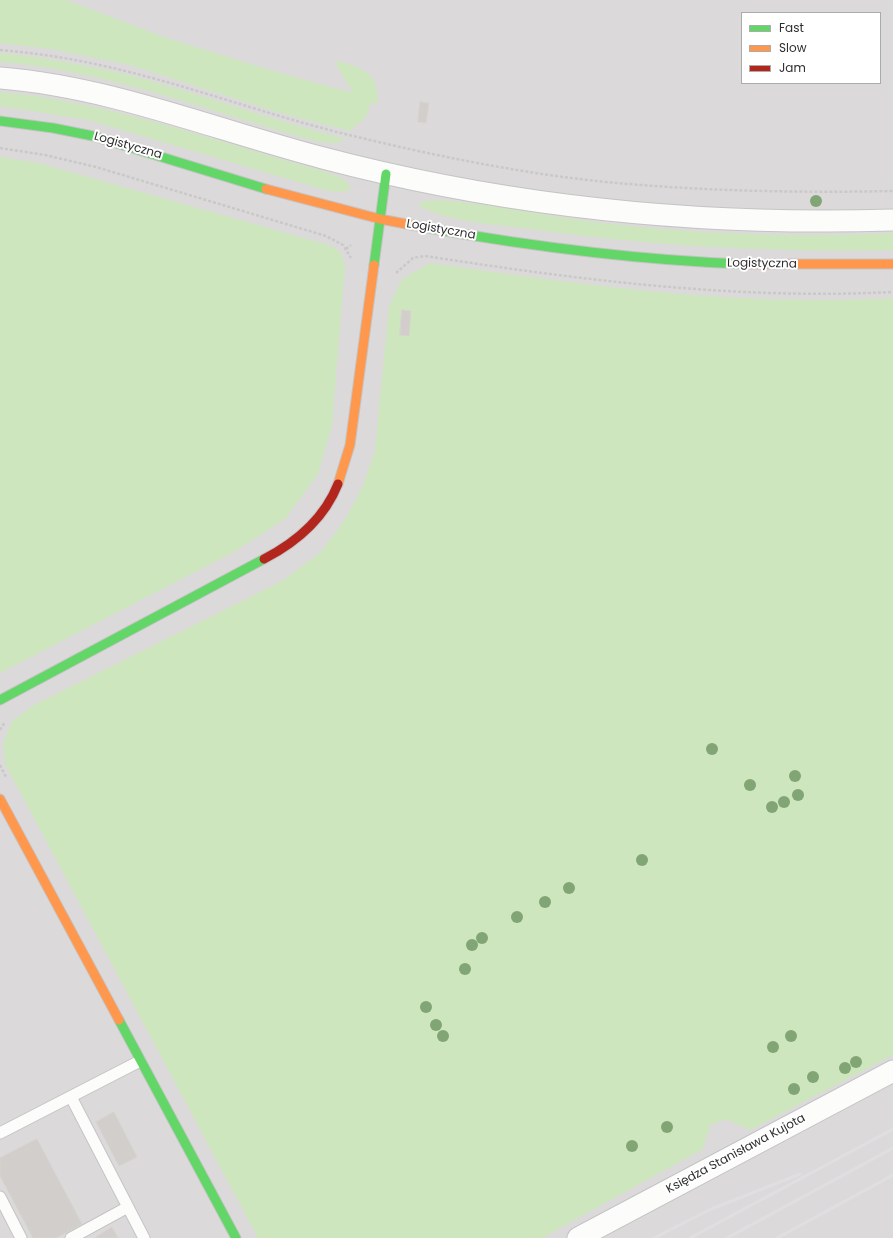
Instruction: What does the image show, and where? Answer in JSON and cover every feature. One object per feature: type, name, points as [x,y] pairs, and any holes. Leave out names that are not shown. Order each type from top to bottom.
[{"type":"street","points":[[0,78],[68,86],[115,96],[323,158],[386,174],[509,198],[656,215],[759,221],[893,220]]},
{"type":"street","name":"Logistyczna","points":[[0,122],[53,128],[106,140],[289,196],[380,219],[522,244],[693,262],[773,265],[893,264]]},
{"type":"street","points":[[0,700],[286,548],[303,536],[319,520],[334,496],[343,474],[350,445],[386,174]]},
{"type":"street","points":[[0,798],[236,1238]]},
{"type":"street","name":"Księdza Stanisława Kujota","points":[[578,1238],[893,1070]]},
{"type":"lane","points":[[0,1133],[140,1061]]},
{"type":"lane","points":[[71,1097],[144,1238]]},
{"type":"lane","points":[[0,1197],[22,1238]]},
{"type":"lane","points":[[71,1238],[128,1207]]},
{"type":"path","points":[[0,50],[65,58],[106,66],[344,134],[416,150],[516,169],[591,180],[798,193],[893,191]]},
{"type":"path","points":[[0,148],[39,154],[96,167],[331,238],[340,242],[346,249],[352,262]]},
{"type":"path","points":[[346,249],[351,246]]},
{"type":"path","points":[[394,275],[410,260],[419,256],[425,256],[574,277],[679,288],[765,293],[893,292]]},
{"type":"path","points":[[407,257],[410,260]]},
{"type":"path","points":[[0,730],[6,720]]},
{"type":"shaded area","points":[[0,0],[893,0],[893,1238],[0,1238]]},
{"type":"green space","points":[[0,0],[66,0],[167,38],[270,70],[353,93],[335,63],[336,61],[346,63],[368,73],[372,78],[378,93],[378,104],[371,102],[366,117],[350,131],[277,112],[130,65],[51,49],[0,43]]},
{"type":"green space","points":[[0,53],[64,62],[129,75],[347,139],[335,143],[318,142],[160,94],[121,84],[81,74],[0,62]]},
{"type":"green space","points":[[0,92],[83,104],[164,124],[326,172],[344,180],[351,188],[341,192],[325,190],[88,120],[0,106]]},
{"type":"green space","points":[[0,157],[39,163],[332,246],[341,253],[345,265],[332,425],[318,474],[285,519],[232,553],[0,673]]},
{"type":"green space","points":[[437,200],[479,204],[602,223],[675,230],[784,235],[893,233],[893,250],[847,251],[711,247],[575,235],[473,222],[445,216],[419,206],[421,202]]},
{"type":"green space","points":[[430,263],[603,286],[719,297],[835,300],[893,298],[893,1055],[750,1130],[726,1119],[710,1125],[703,1149],[542,1238],[258,1238],[5,764],[3,743],[12,721],[34,705],[282,581],[321,552],[344,521],[362,488],[375,451],[389,306],[402,279]]},
{"type":"building","points":[[420,102],[429,103],[426,123],[418,122]]},
{"type":"building","points":[[402,310],[411,311],[409,336],[400,335]]},
{"type":"building","points":[[114,1112],[137,1157],[119,1166],[96,1122]]},
{"type":"building","points":[[37,1139],[82,1224],[56,1238],[33,1238],[0,1176],[0,1158]]},
{"type":"building","points":[[112,1227],[118,1238],[96,1238],[96,1237]]},
{"type":"railway","points":[[690,1238],[893,1129]]},
{"type":"railway","points":[[727,1238],[893,1148]]},
{"type":"railway","points":[[654,1238],[709,1210],[800,1174]]},
{"type":"railway","points":[[777,1238],[893,1175]]},
{"type":"traffic: fast","points":[[0,121],[53,128],[93,136],[266,189]]},
{"type":"traffic: fast","points":[[374,265],[386,174]]},
{"type":"traffic: fast","points":[[422,227],[542,246],[622,256],[743,264]]},
{"type":"traffic: fast","points":[[0,700],[264,559]]},
{"type":"traffic: fast","points":[[119,1020],[236,1238]]},
{"type":"traffic: slow","points":[[266,189],[380,219],[422,227]]},
{"type":"traffic: slow","points":[[743,264],[893,264]]},
{"type":"traffic: slow","points":[[338,484],[350,445],[374,265]]},
{"type":"traffic: slow","points":[[0,799],[119,1020]]},
{"type":"traffic: jam","points":[[264,559],[288,545],[317,519],[332,497],[338,484]]}]
